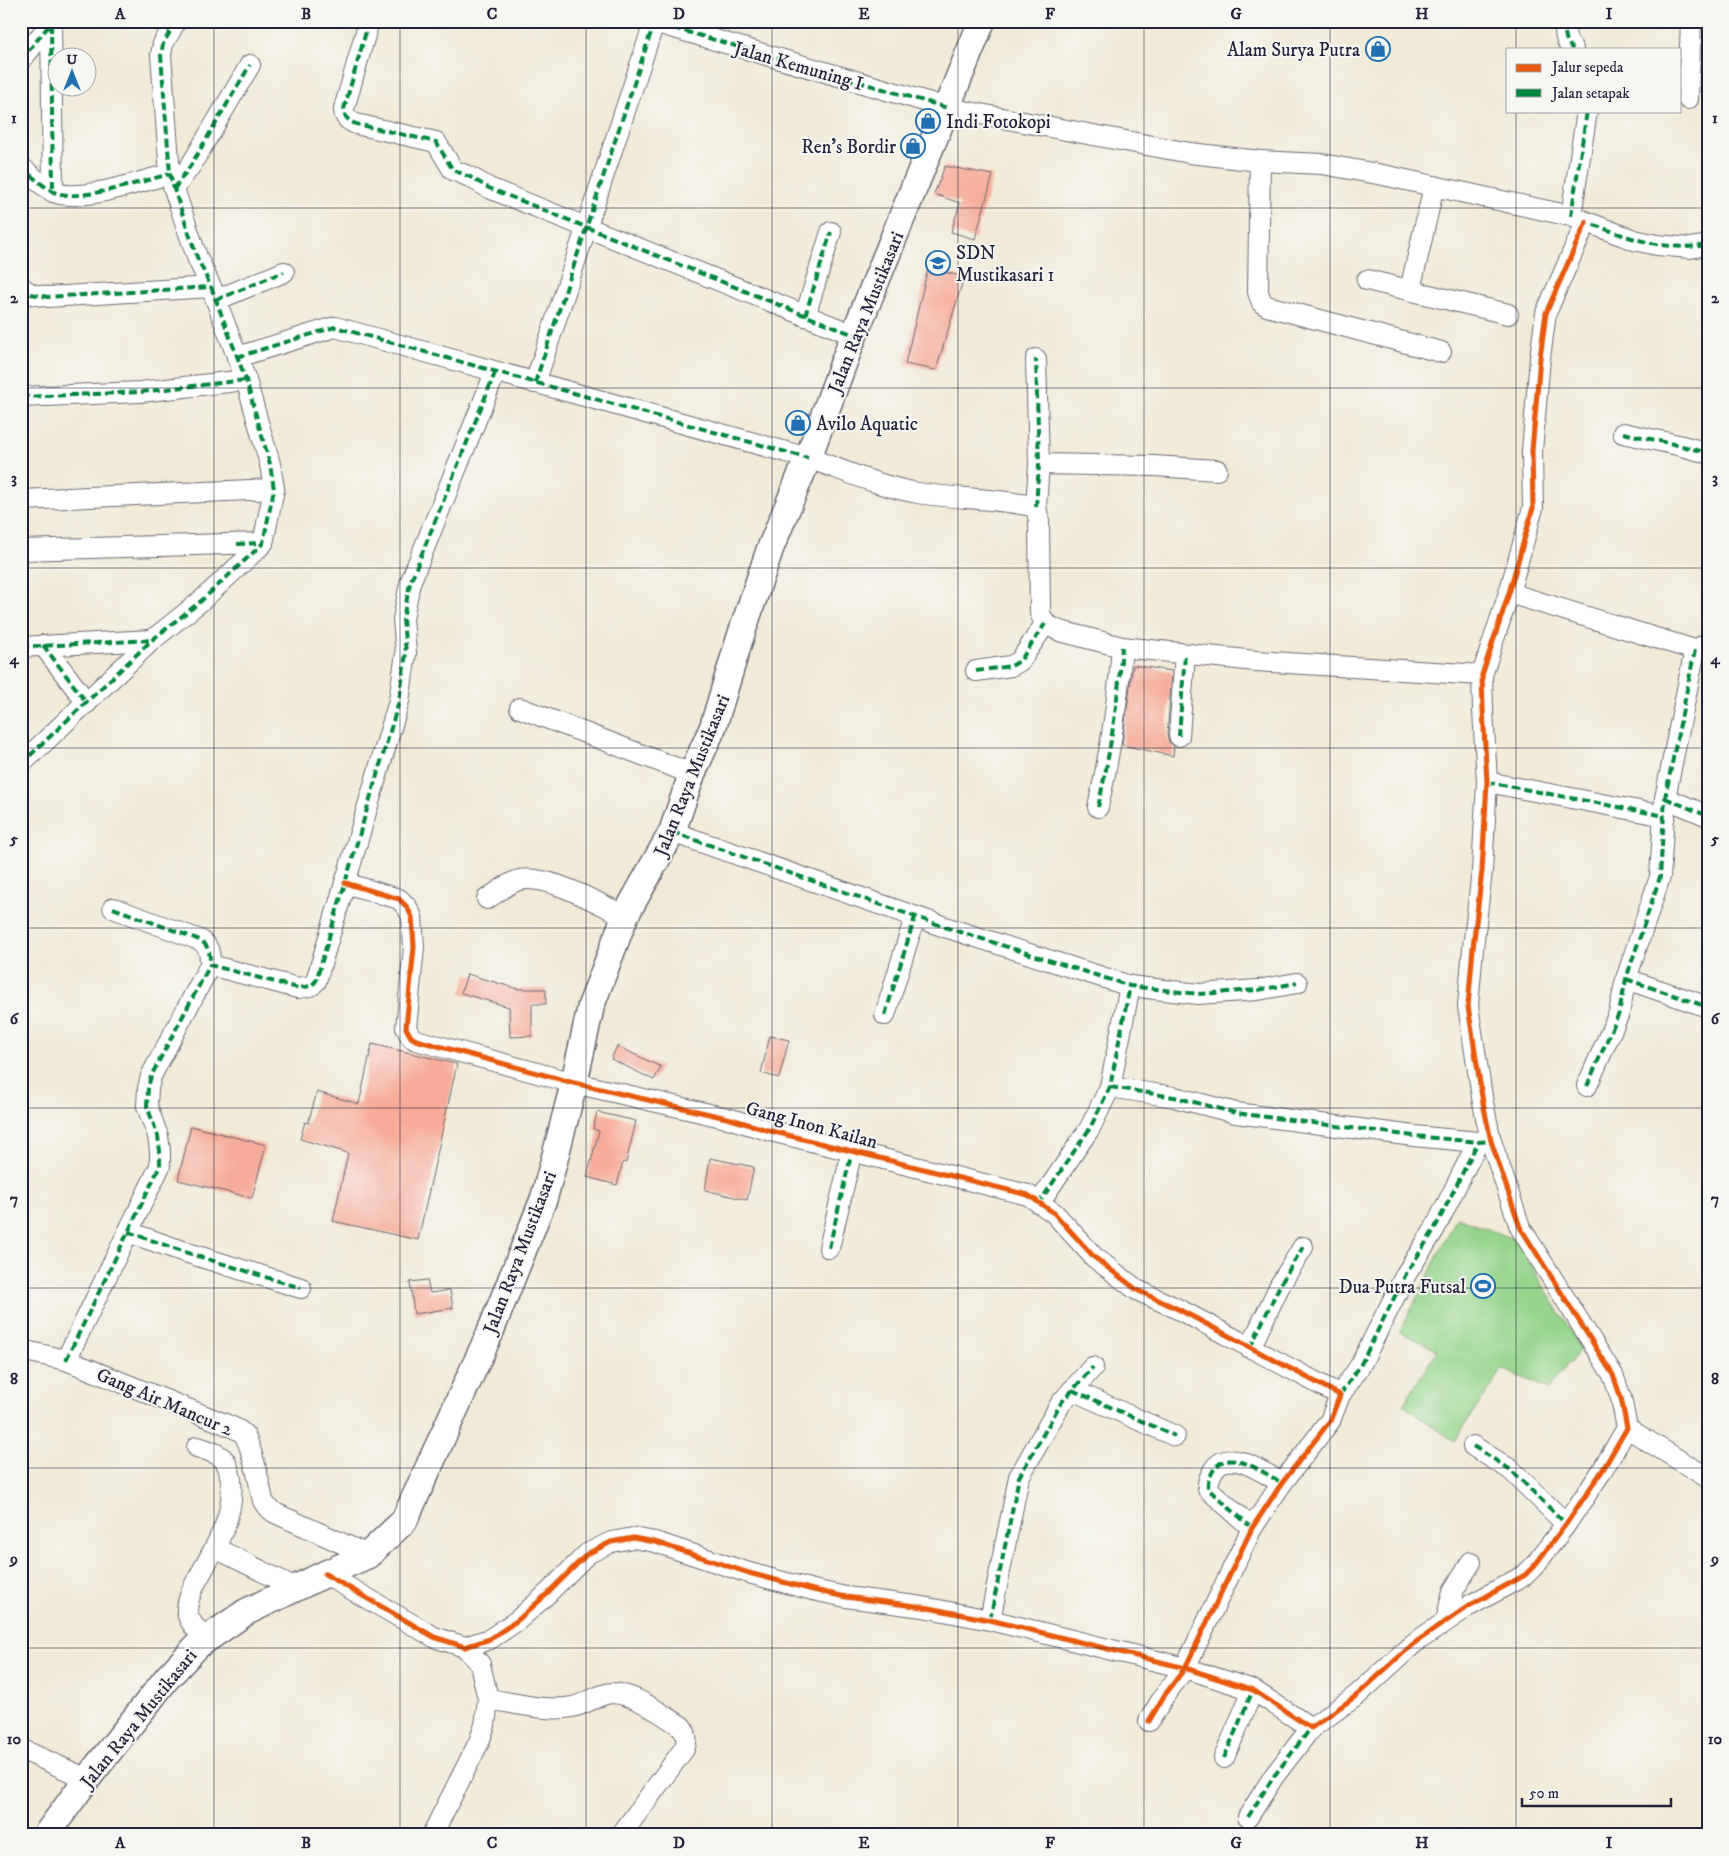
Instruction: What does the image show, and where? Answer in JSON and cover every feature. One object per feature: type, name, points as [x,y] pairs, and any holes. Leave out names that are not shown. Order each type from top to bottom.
[{"type":"main road","name":"Jalan Raya Mustikasari","points":[[46,1835],[87,1779],[167,1678],[198,1645],[246,1612],[368,1555],[404,1521],[489,1335],[544,1198],[574,1083],[591,1006],[625,916],[672,832],[692,774],[713,727],[770,549],[808,458],[854,335],[982,21]]},
{"type":"street","points":[[21,764],[152,640],[201,601],[263,543],[274,489],[270,464],[246,380],[214,294],[197,256],[172,182],[162,54],[163,44],[176,21]]},
{"type":"street","points":[[368,21],[344,109],[349,121],[436,142],[453,170],[489,188],[854,335]]},
{"type":"street","points":[[1565,21],[1565,37],[1572,48]]},
{"type":"street","points":[[1688,99],[1691,21]]},
{"type":"street","points":[[535,383],[652,22]]},
{"type":"street","name":"Jalan Kemuning I","points":[[652,22],[948,108],[1190,153],[1260,161],[1322,164],[1434,186],[1578,219],[1634,240],[1657,245],[1690,248],[1708,245]]},
{"type":"street","points":[[52,23],[53,192]]},
{"type":"street","points":[[21,60],[52,23]]},
{"type":"street","points":[[21,167],[53,192],[66,196],[86,196],[172,182],[192,165],[250,65]]},
{"type":"street","points":[[1248,1817],[1274,1776],[1312,1728],[1356,1696],[1413,1644],[1446,1621],[1525,1574],[1544,1555],[1602,1471],[1627,1428],[1621,1398],[1613,1375],[1520,1227],[1484,1141],[1482,1103],[1468,1006],[1482,871],[1488,782],[1482,710],[1482,675],[1509,593],[1533,508],[1532,451],[1546,312],[1578,219],[1588,112]]},
{"type":"street","points":[[1260,161],[1258,292],[1262,303],[1267,306],[1441,352]]},
{"type":"street","points":[[1410,290],[1434,186]]},
{"type":"street","points":[[805,316],[831,232]]},
{"type":"street","points":[[21,287],[31,294],[48,297],[214,294],[284,272]]},
{"type":"street","points":[[1367,280],[1508,314]]},
{"type":"street","points":[[237,357],[334,327],[808,458],[880,483],[914,492],[948,498],[1023,504],[1036,507]]},
{"type":"street","points":[[1036,359],[1039,464],[1036,507],[1039,521],[1040,613],[1045,624],[1060,631],[1122,647],[1357,669],[1482,675]]},
{"type":"street","points":[[210,965],[298,988],[311,986],[316,981],[399,701],[406,653],[404,619],[410,583],[495,373]]},
{"type":"street","points":[[21,397],[140,392],[246,380]]},
{"type":"street","points":[[1623,433],[1708,453]]},
{"type":"street","points":[[1039,464],[1154,466],[1218,470]]},
{"type":"street","points":[[21,500],[274,489]]},
{"type":"street","points":[[21,550],[263,543]]},
{"type":"street","points":[[1509,593],[1701,646],[1664,807],[1660,877],[1626,979],[1619,1013],[1587,1086]]},
{"type":"street","points":[[976,671],[1011,666],[1020,661],[1045,624]]},
{"type":"street","points":[[21,647],[152,640]]},
{"type":"street","points":[[43,645],[87,703]]},
{"type":"street","points":[[1098,807],[1110,752],[1122,647]]},
{"type":"street","points":[[1179,736],[1184,654]]},
{"type":"street","points":[[520,708],[692,774]]},
{"type":"street","points":[[1488,782],[1664,807],[1708,816]]},
{"type":"street","points":[[672,832],[915,917],[1130,986],[1198,994],[1258,990],[1297,983]]},
{"type":"street","points":[[486,899],[516,881],[532,878],[552,882],[625,916]]},
{"type":"street","name":"Gang Inon Kailan","points":[[345,883],[399,899],[412,916],[414,946],[406,1028],[411,1038],[574,1083],[731,1118],[767,1130],[1028,1195],[1054,1213],[1094,1257],[1137,1290],[1180,1310],[1340,1395]]},
{"type":"street","points":[[66,1360],[160,1166],[158,1136],[147,1106],[151,1076],[210,965],[208,946],[200,940],[113,908]]},
{"type":"street","points":[[885,1015],[915,917]]},
{"type":"street","points":[[1626,979],[1708,1007]]},
{"type":"street","points":[[1039,1203],[1090,1128],[1110,1086],[1130,986]]},
{"type":"street","points":[[1110,1086],[1174,1097],[1236,1113],[1334,1127],[1484,1141]]},
{"type":"street","points":[[1149,1722],[1164,1696],[1184,1668],[1252,1528],[1282,1483],[1330,1421],[1340,1395],[1360,1366],[1406,1274],[1434,1230],[1484,1141]]},
{"type":"street","points":[[829,1248],[852,1151]]},
{"type":"street","points":[[128,1232],[188,1253],[301,1288]]},
{"type":"street","points":[[1250,1348],[1280,1285],[1303,1247]]},
{"type":"street","name":"Gang Air Mancur 2","points":[[21,1350],[66,1360],[240,1431],[248,1446],[263,1501],[267,1507],[274,1513],[368,1555]]},
{"type":"street","points":[[990,1620],[1019,1477],[1061,1403],[1093,1367]]},
{"type":"street","points":[[1072,1390],[1175,1436]]},
{"type":"street","points":[[1627,1428],[1708,1478]]},
{"type":"street","points":[[1473,1446],[1511,1470],[1566,1524]]},
{"type":"street","points":[[197,1447],[223,1457],[230,1467],[232,1490],[229,1519],[192,1591],[187,1612],[194,1627],[206,1640]]},
{"type":"street","points":[[1252,1528],[1208,1489],[1209,1479],[1216,1466],[1223,1461],[1240,1460],[1282,1483]]},
{"type":"street","points":[[465,1647],[490,1640],[518,1620],[587,1554],[611,1542],[633,1538],[655,1542],[749,1573],[813,1590],[846,1597],[923,1607],[990,1620],[1184,1668],[1253,1690],[1312,1728]]},
{"type":"street","points":[[214,1548],[296,1588]]},
{"type":"street","points":[[1446,1621],[1453,1591],[1471,1562]]},
{"type":"street","points":[[325,1574],[434,1637],[465,1647],[480,1664],[488,1699],[485,1725],[479,1742],[432,1835]]},
{"type":"street","points":[[1224,1758],[1253,1690]]},
{"type":"street","points":[[488,1699],[558,1709],[573,1707],[610,1693],[638,1701],[681,1726],[687,1737],[684,1748],[621,1835]]},
{"type":"street","points":[[21,1750],[87,1779]]},
{"type":"green space","name":"Dua Putra Futsal","points":[[1457,1217],[1516,1240],[1581,1348],[1548,1389],[1503,1369],[1454,1441],[1403,1405],[1437,1350],[1400,1332]]},
{"type":"building","points":[[945,166],[993,175],[975,239],[951,232],[960,203],[934,194]]},
{"type":"building","points":[[928,268],[964,277],[936,370],[905,364]]},
{"type":"building","points":[[1133,665],[1172,671],[1167,735],[1169,742],[1174,746],[1173,756],[1122,745]]},
{"type":"building","points":[[467,974],[518,989],[546,989],[546,1004],[532,1004],[532,1036],[510,1037],[509,1007],[461,993]]},
{"type":"building","points":[[770,1036],[789,1040],[779,1078],[761,1073]]},
{"type":"building","points":[[372,1044],[457,1064],[418,1240],[333,1221],[348,1153],[300,1139],[305,1122],[308,1123],[317,1092],[359,1104]]},
{"type":"building","points":[[617,1046],[661,1067],[654,1080],[611,1059]]},
{"type":"building","points":[[597,1112],[636,1121],[626,1163],[623,1162],[617,1185],[587,1177],[599,1131],[593,1129]]},
{"type":"building","points":[[191,1126],[266,1145],[252,1198],[178,1180]]},
{"type":"building","points":[[710,1158],[754,1167],[747,1200],[705,1190]]},
{"type":"building","points":[[427,1280],[430,1293],[450,1290],[453,1308],[414,1314],[410,1282]]},
{"type":"marked path","points":[[21,764],[152,640],[201,601],[263,543],[274,489],[270,464],[246,380],[211,287],[197,257],[170,174],[161,55],[163,44],[176,21]]},
{"type":"marked path","points":[[369,21],[344,109],[347,119],[351,122],[436,142],[453,170],[489,188],[854,335]]},
{"type":"marked path","points":[[650,21],[948,108]]},
{"type":"marked path","points":[[1565,21],[1565,33],[1572,48]]},
{"type":"marked path","points":[[21,60],[51,23]]},
{"type":"marked path","points":[[535,383],[654,23]]},
{"type":"marked path","points":[[51,24],[53,192]]},
{"type":"marked path","points":[[174,189],[191,165],[250,65]]},
{"type":"marked path","points":[[1571,216],[1587,112]]},
{"type":"marked path","points":[[21,167],[48,189],[63,195],[110,190],[170,174]]},
{"type":"marked path","points":[[1584,226],[1586,222],[1631,238],[1660,245],[1691,247],[1708,245]]},
{"type":"marked path","points":[[805,316],[831,232]]},
{"type":"marked path","points":[[216,300],[284,272]]},
{"type":"marked path","points":[[21,287],[31,294],[48,297],[211,287]]},
{"type":"marked path","points":[[237,357],[335,327],[808,458]]},
{"type":"marked path","points":[[1036,359],[1039,464],[1036,507]]},
{"type":"marked path","points":[[66,1360],[160,1166],[158,1136],[147,1106],[148,1088],[151,1076],[210,965],[298,988],[311,986],[316,981],[399,701],[406,653],[403,619],[410,583],[495,373]]},
{"type":"marked path","points":[[21,397],[140,392],[246,380]]},
{"type":"marked path","points":[[1623,433],[1708,453]]},
{"type":"marked path","points":[[237,544],[263,543]]},
{"type":"marked path","points":[[976,671],[1011,666],[1020,661],[1045,624]]},
{"type":"marked path","points":[[21,647],[152,640]]},
{"type":"marked path","points":[[43,645],[87,703]]},
{"type":"marked path","points":[[1098,807],[1113,727],[1122,647]]},
{"type":"marked path","points":[[1587,1086],[1619,1013],[1626,979],[1660,877],[1665,798],[1695,650]]},
{"type":"marked path","points":[[1179,736],[1185,654]]},
{"type":"marked path","points":[[1487,782],[1665,816]]},
{"type":"marked path","points":[[1665,798],[1708,816]]},
{"type":"marked path","points":[[672,832],[948,928],[1130,986],[1198,994],[1258,990],[1297,983]]},
{"type":"marked path","points":[[113,908],[200,940],[209,951],[210,965]]},
{"type":"marked path","points":[[885,1015],[915,917]]},
{"type":"marked path","points":[[1626,979],[1708,1007]]},
{"type":"marked path","points":[[1041,1204],[1039,1203],[1090,1128],[1110,1087],[1130,986]]},
{"type":"marked path","points":[[1110,1087],[1174,1097],[1236,1113],[1414,1136],[1478,1142],[1491,1141]]},
{"type":"marked path","points":[[1340,1395],[1360,1366],[1406,1274],[1434,1230],[1478,1142]]},
{"type":"marked path","points":[[829,1248],[852,1151]]},
{"type":"marked path","points":[[128,1232],[188,1253],[301,1288]]},
{"type":"marked path","points":[[1250,1348],[1280,1285],[1303,1247]]},
{"type":"marked path","points":[[990,1620],[1019,1477],[1061,1403],[1093,1367]]},
{"type":"marked path","points":[[1072,1390],[1175,1436]]},
{"type":"marked path","points":[[1473,1446],[1511,1470],[1566,1524]]},
{"type":"marked path","points":[[1252,1528],[1208,1489],[1208,1481],[1213,1471],[1220,1464],[1228,1461],[1237,1461],[1257,1468],[1282,1483]]},
{"type":"marked path","points":[[1224,1758],[1253,1690]]},
{"type":"marked path","points":[[1248,1817],[1274,1776],[1311,1728]]},
{"type":"cycle path","points":[[325,1574],[434,1637],[465,1647],[490,1639],[518,1620],[587,1554],[611,1542],[633,1538],[655,1542],[749,1573],[813,1590],[846,1597],[923,1607],[990,1620],[1185,1668],[1253,1690],[1311,1728],[1356,1696],[1413,1644],[1467,1607],[1525,1575],[1535,1565],[1602,1471],[1627,1428],[1621,1398],[1613,1375],[1520,1227],[1491,1141],[1483,1103],[1468,1006],[1482,871],[1487,782],[1482,675],[1509,593],[1533,508],[1532,451],[1546,313],[1586,222]]},
{"type":"cycle path","points":[[345,883],[399,899],[407,907],[412,917],[414,947],[406,1028],[411,1037],[416,1040],[574,1083],[731,1119],[767,1130],[1028,1195],[1054,1213],[1094,1257],[1137,1290],[1180,1310],[1340,1395],[1330,1421],[1282,1483],[1252,1528],[1185,1668],[1164,1696],[1149,1721]]},
{"type":"place","name":"Alam Surya Putra","points":[[1378,49]]},
{"type":"place","name":"Indi Fotokopi","points":[[928,121]]},
{"type":"place","name":"Ren's Bordir","points":[[913,146]]},
{"type":"place","name":"SDN Mustikasari 1","points":[[938,263]]},
{"type":"place","name":"Avilo Aquatic","points":[[798,423]]},
{"type":"place","name":"Dua Putra Futsal","points":[[1483,1286]]}]
